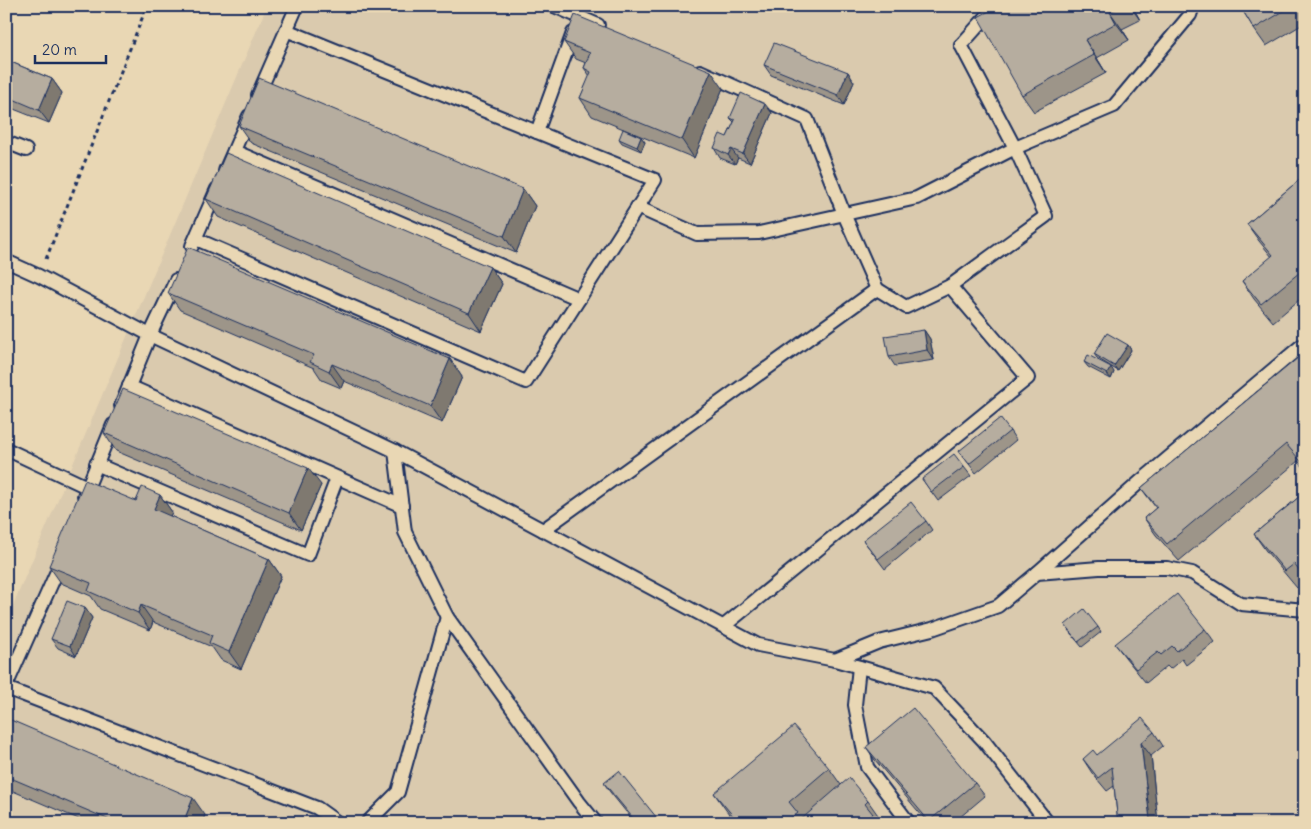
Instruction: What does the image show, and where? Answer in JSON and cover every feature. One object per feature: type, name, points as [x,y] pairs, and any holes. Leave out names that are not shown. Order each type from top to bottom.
[{"type":"lane","points":[[81,504],[150,335],[196,239],[297,6]]},
{"type":"lane","points":[[554,6],[606,28]]},
{"type":"lane","points":[[688,66],[807,119],[844,214],[877,289],[906,308],[950,286],[1046,216],[1015,148],[961,45],[996,6]]},
{"type":"lane","points":[[637,207],[697,234],[759,233],[917,198],[1015,148],[1114,106],[1190,15],[1193,6]]},
{"type":"lane","points":[[537,132],[579,16]]},
{"type":"lane","points":[[196,239],[526,382],[655,180],[286,30]]},
{"type":"lane","points":[[6,142],[26,150]]},
{"type":"lane","points":[[234,151],[579,299]]},
{"type":"lane","points":[[6,261],[39,276],[150,335],[395,450],[758,645],[835,660],[934,688],[984,741],[1048,823]]},
{"type":"lane","points":[[724,626],[1028,378],[950,286]]},
{"type":"lane","points":[[544,530],[877,289]]},
{"type":"lane","points":[[835,660],[879,642],[932,629],[998,606],[1142,480],[1301,346]]},
{"type":"lane","points":[[129,386],[402,506]]},
{"type":"lane","points":[[6,449],[87,487]]},
{"type":"lane","points":[[395,450],[405,532],[447,617],[596,823]]},
{"type":"lane","points":[[96,464],[308,554],[337,478]]},
{"type":"lane","points":[[67,546],[6,687],[317,808],[338,823]]},
{"type":"lane","points":[[1037,573],[1099,568],[1167,568],[1192,573],[1241,604],[1305,610]]},
{"type":"lane","points":[[367,823],[398,792],[447,617]]},
{"type":"lane","points":[[859,667],[856,705],[868,767],[909,823]]},
{"type":"path","points":[[39,276],[147,6]]},
{"type":"shaded area","points":[[267,6],[1305,6],[1305,823],[6,823],[6,622]]},
{"type":"building","points":[[998,6],[1121,6],[1110,12],[1116,23],[1085,40],[1094,55],[1022,95],[978,17]]},
{"type":"building","points":[[1240,6],[1292,6],[1254,29]]},
{"type":"building","points":[[575,15],[711,71],[682,140],[580,98],[591,72],[584,68],[590,53],[564,42]]},
{"type":"building","points":[[774,43],[848,72],[838,95],[764,65]]},
{"type":"building","points":[[6,60],[52,79],[39,110],[6,96]]},
{"type":"building","points":[[259,78],[523,189],[504,236],[239,126]]},
{"type":"building","points":[[741,93],[765,104],[743,154],[731,149],[728,155],[714,148],[720,134],[727,137],[735,120],[730,118]]},
{"type":"building","points":[[623,129],[641,137],[637,147],[619,139]]},
{"type":"building","points":[[226,153],[490,267],[469,313],[206,199]]},
{"type":"building","points":[[1305,175],[1305,268],[1261,304],[1242,281],[1273,255],[1247,224]]},
{"type":"building","points":[[188,247],[450,359],[430,406],[332,364],[329,371],[310,362],[314,355],[168,293]]},
{"type":"building","points":[[924,330],[927,350],[889,357],[885,336]]},
{"type":"building","points":[[1107,333],[1128,345],[1114,366],[1094,354]]},
{"type":"building","points":[[1305,352],[1305,466],[1286,444],[1167,544],[1144,518],[1157,507],[1141,488]]},
{"type":"building","points":[[1088,355],[1111,367],[1107,374],[1084,362]]},
{"type":"building","points":[[123,389],[308,468],[289,513],[104,433]]},
{"type":"building","points":[[1000,418],[1010,431],[969,464],[959,451]]},
{"type":"building","points":[[954,454],[964,467],[931,492],[922,479]]},
{"type":"building","points":[[85,480],[136,501],[142,487],[160,495],[154,509],[269,559],[229,652],[209,643],[212,635],[141,605],[138,613],[88,591],[91,583],[49,566]]},
{"type":"building","points":[[1305,492],[1305,568],[1300,572],[1294,564],[1285,571],[1254,534]]},
{"type":"building","points":[[911,502],[926,521],[878,559],[863,540]]},
{"type":"building","points":[[1177,594],[1205,629],[1177,651],[1172,646],[1161,655],[1158,652],[1136,669],[1115,644]]},
{"type":"building","points":[[67,601],[85,608],[70,646],[51,639]]},
{"type":"building","points":[[1084,609],[1098,627],[1078,642],[1065,625]]},
{"type":"building","points":[[913,708],[975,783],[929,821],[866,747]]},
{"type":"building","points":[[6,718],[193,798],[183,823],[117,823],[6,776]]},
{"type":"building","points":[[1142,718],[1154,732],[1141,743],[1150,820],[1118,823],[1112,767],[1098,778],[1083,759],[1093,750],[1097,755]]},
{"type":"building","points":[[794,726],[829,768],[789,802],[798,813],[789,820],[791,823],[739,823],[714,793]]},
{"type":"building","points":[[619,771],[661,823],[637,823],[604,783]]},
{"type":"building","points":[[849,778],[868,801],[865,804],[873,814],[868,818],[872,823],[797,823]]}]
